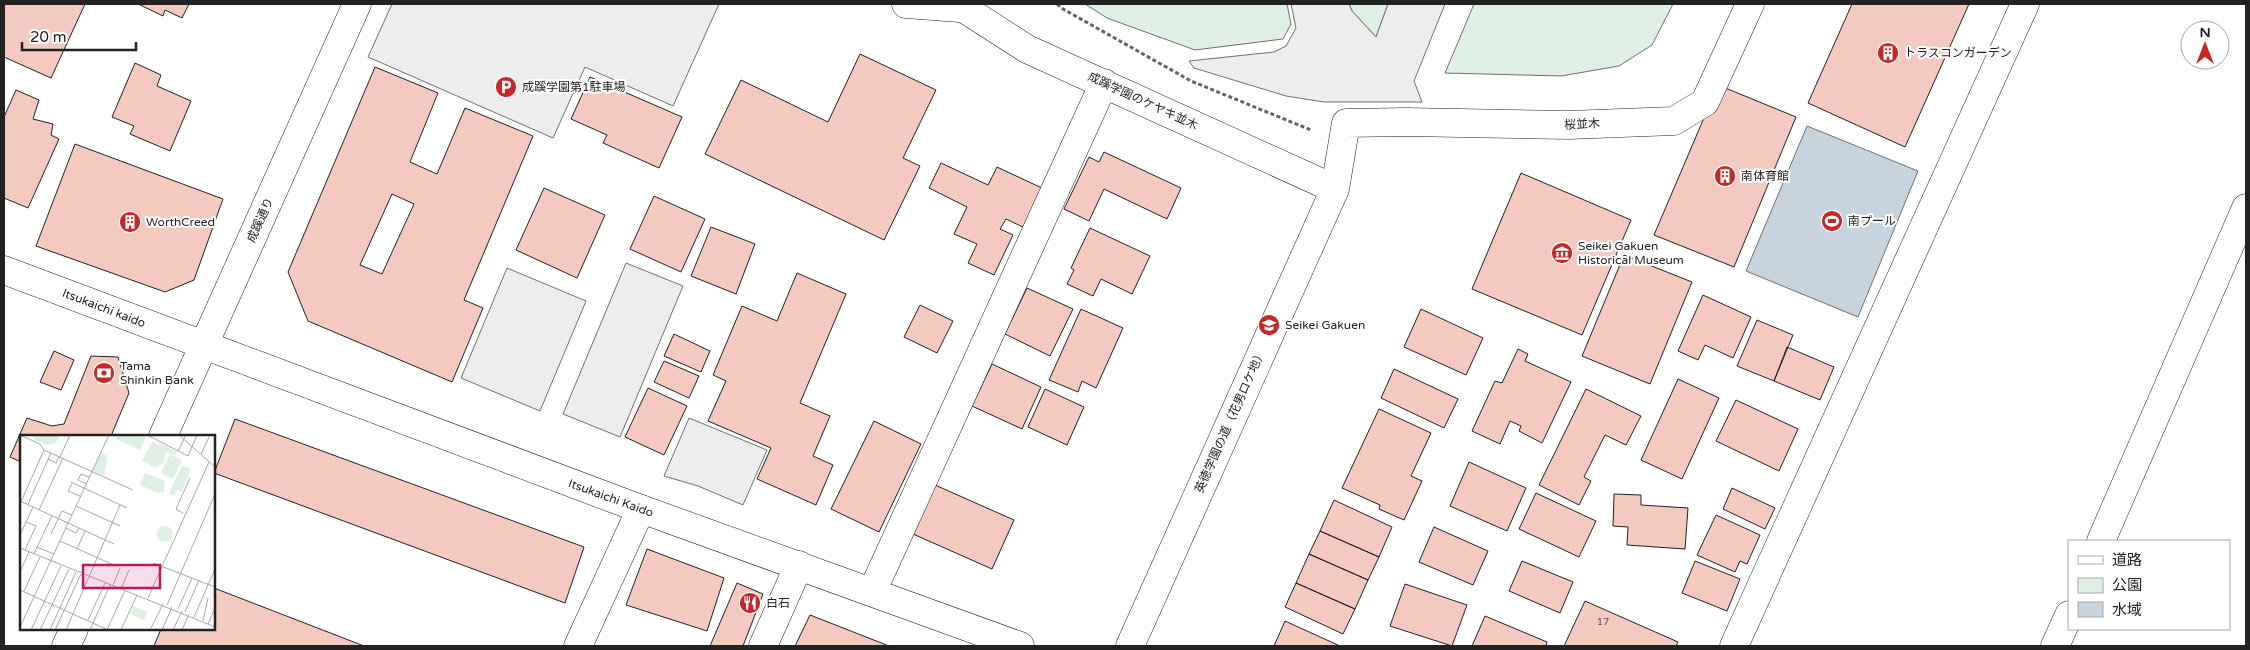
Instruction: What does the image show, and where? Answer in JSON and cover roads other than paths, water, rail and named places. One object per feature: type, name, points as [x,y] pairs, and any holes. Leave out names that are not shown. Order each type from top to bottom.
[{"type":"street","name":"成蹊通り","points":[[163,435],[356,4]]},
{"type":"street","points":[[906,4],[958,6]]},
{"type":"street","name":"桜並木","points":[[1346,123],[1406,122],[1569,125],[1674,121],[1705,102],[1750,4]]},
{"type":"street","points":[[1734,646],[2025,4]]},
{"type":"street","name":"成蹊学園のケヤキ並木","points":[[958,6],[1027,49],[1335,189]]},
{"type":"street","points":[[872,592],[1104,83]]},
{"type":"street","name":"英徳学園の道（花男ロケ地）","points":[[1130,646],[1335,189],[1346,123]]},
{"type":"street","points":[[2100,540],[2246,208]]},
{"type":"street","name":"Itsukaichi kaido","points":[[4,270],[203,346]]},
{"type":"street","name":"Itsukaichi Kaido","points":[[203,346],[641,509],[1020,646]]},
{"type":"street","points":[[578,646],[641,509]]},
{"type":"street","points":[[763,646],[799,565]]},
{"type":"street","points":[[2055,646],[2068,617]]},
{"type":"street","points":[[66,646],[74,630]]},
{"type":"water","name":"南プール","points":[[1807,126],[1918,171],[1858,317],[1746,271]]},
{"type":"place","name":"トラスコンガーデン","points":[[1888,53]]},
{"type":"place","name":"成蹊学園第1駐車場","points":[[506,87]]},
{"type":"place","name":"南体育館","points":[[1725,176]]},
{"type":"place","name":"南プール","points":[[1832,221]]},
{"type":"place","name":"WorthCreed","points":[[130,222]]},
{"type":"place","name":"Seikei Gakuen Historical Museum","points":[[1562,253]]},
{"type":"place","name":"Seikei Gakuen","points":[[1269,325]]},
{"type":"place","name":"Tama Shinkin Bank","points":[[104,373]]},
{"type":"place","name":"白石","points":[[750,603]]}]
